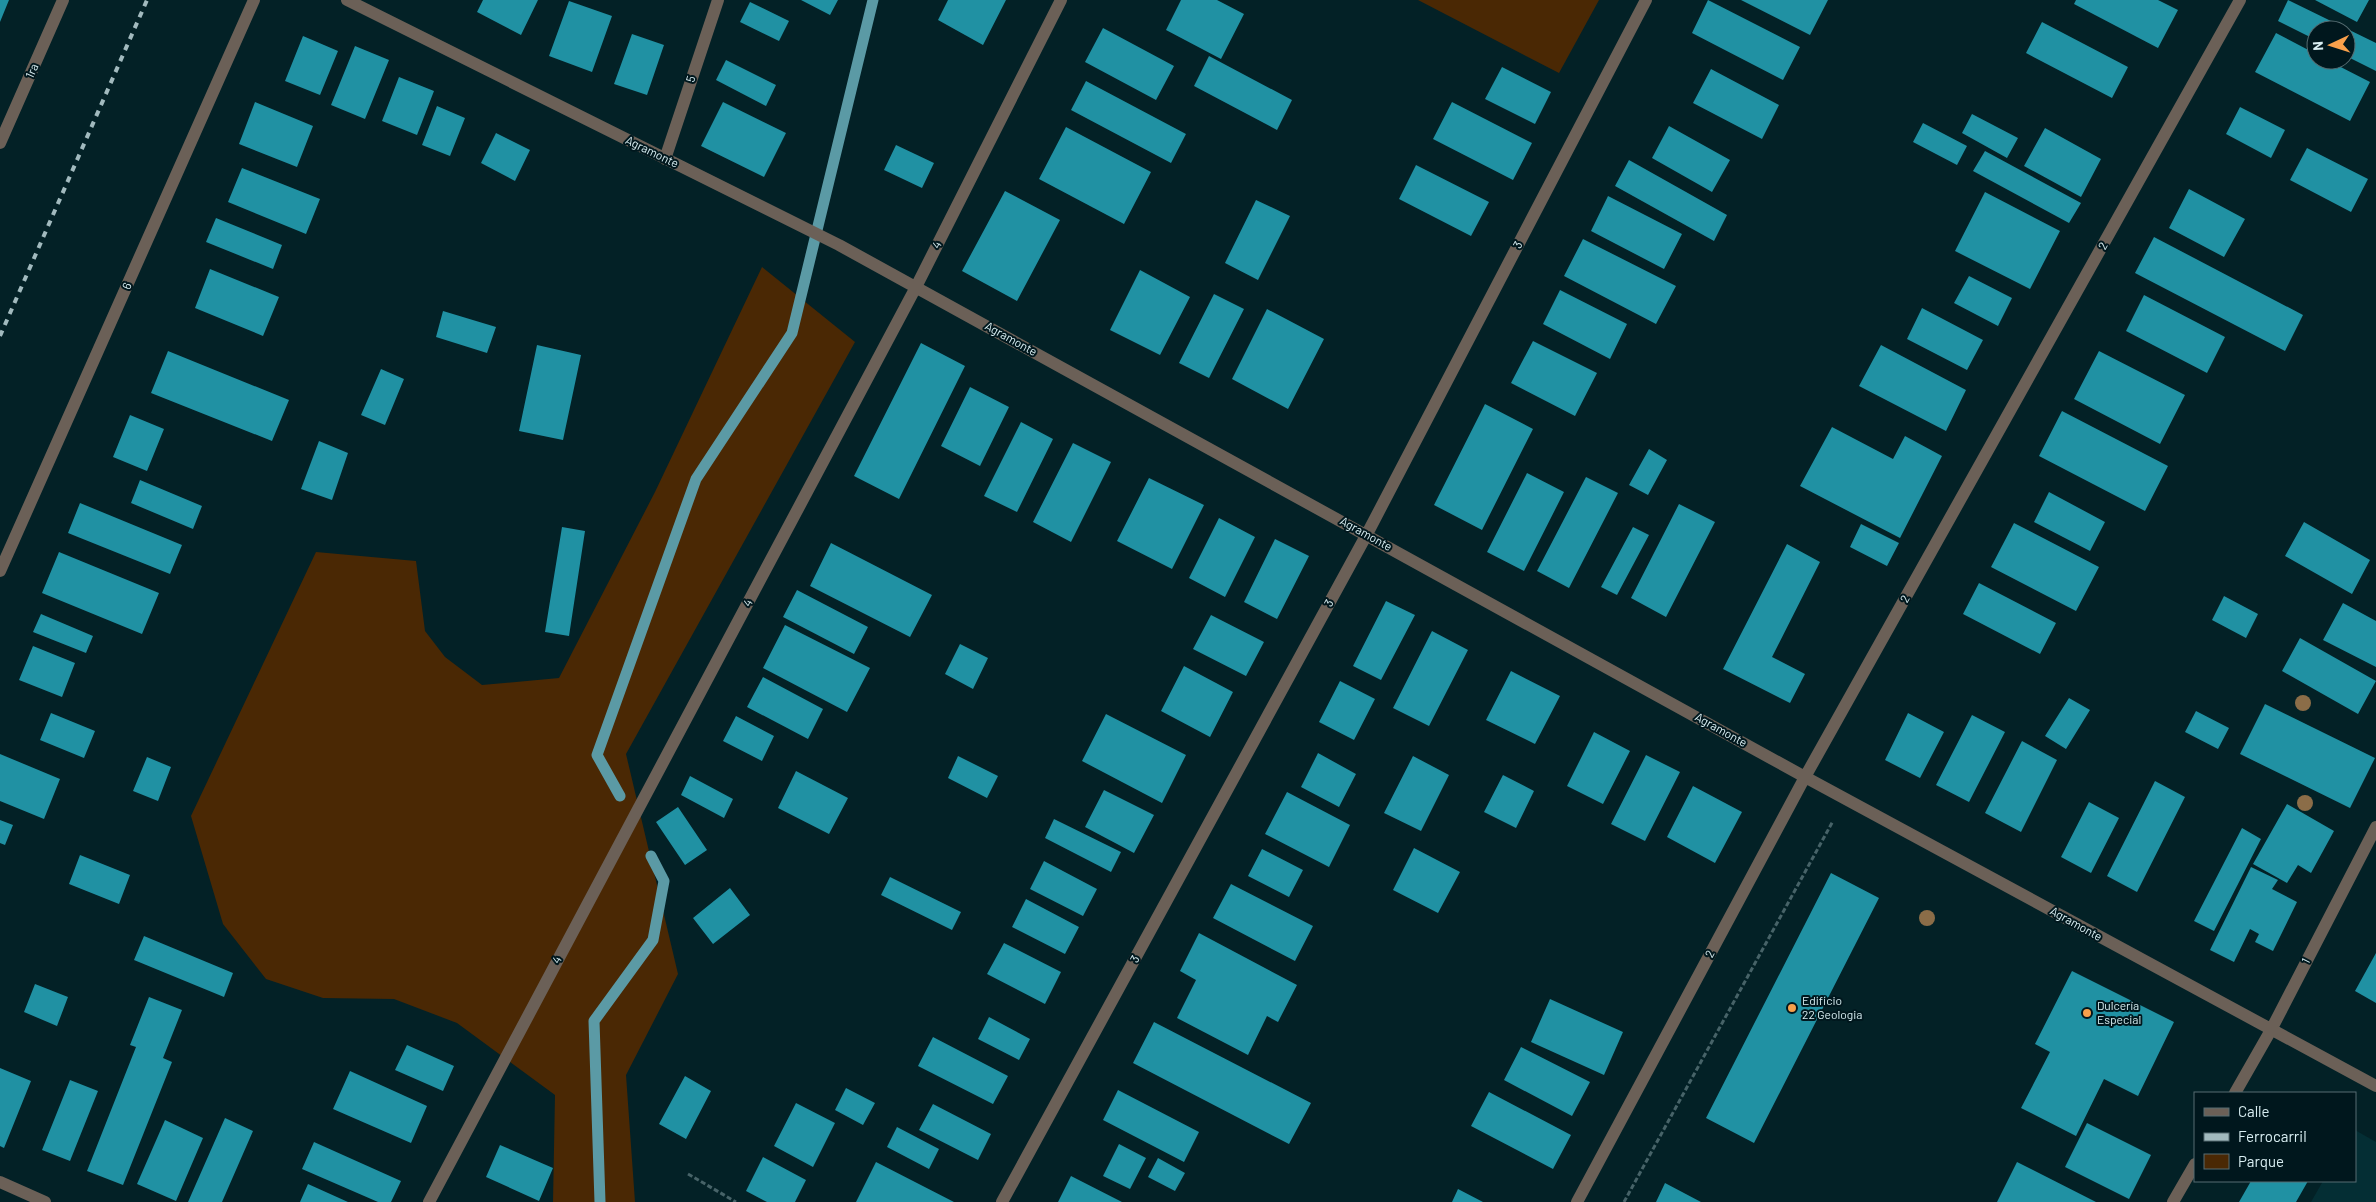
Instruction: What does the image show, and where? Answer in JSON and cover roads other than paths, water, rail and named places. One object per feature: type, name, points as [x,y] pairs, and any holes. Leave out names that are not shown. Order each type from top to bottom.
[{"type":"street","name":"1ra","points":[[0,143],[63,0]]},
{"type":"street","name":"6","points":[[0,571],[254,0]]},
{"type":"street","name":"Agramonte","points":[[347,0],[839,244],[1805,777],[2376,1086]]},
{"type":"street","name":"5","points":[[665,159],[718,0]]},
{"type":"street","name":"4","points":[[429,1202],[916,287],[1061,0]]},
{"type":"street","name":"3","points":[[1002,1202],[1367,534],[1646,0]]},
{"type":"street","name":"2","points":[[1577,1202],[1805,777],[2240,0]]},
{"type":"street","name":"1","points":[[2235,1092],[2270,1030],[2376,827]]},
{"type":"street","points":[[2173,1202],[2194,1166]]},
{"type":"street","points":[[0,1182],[45,1202]]},
{"type":"waterway","points":[[620,796],[597,755],[696,479],[792,333],[873,0]]},
{"type":"waterway","points":[[600,1202],[594,1021],[653,940],[664,881],[651,856]]},
{"type":"railway","points":[[0,336],[147,0]]},
{"type":"place","name":"Edificio 22 Geologia","points":[[1792,1008]]},
{"type":"place","name":"Dulcería Especial","points":[[2087,1013]]}]
